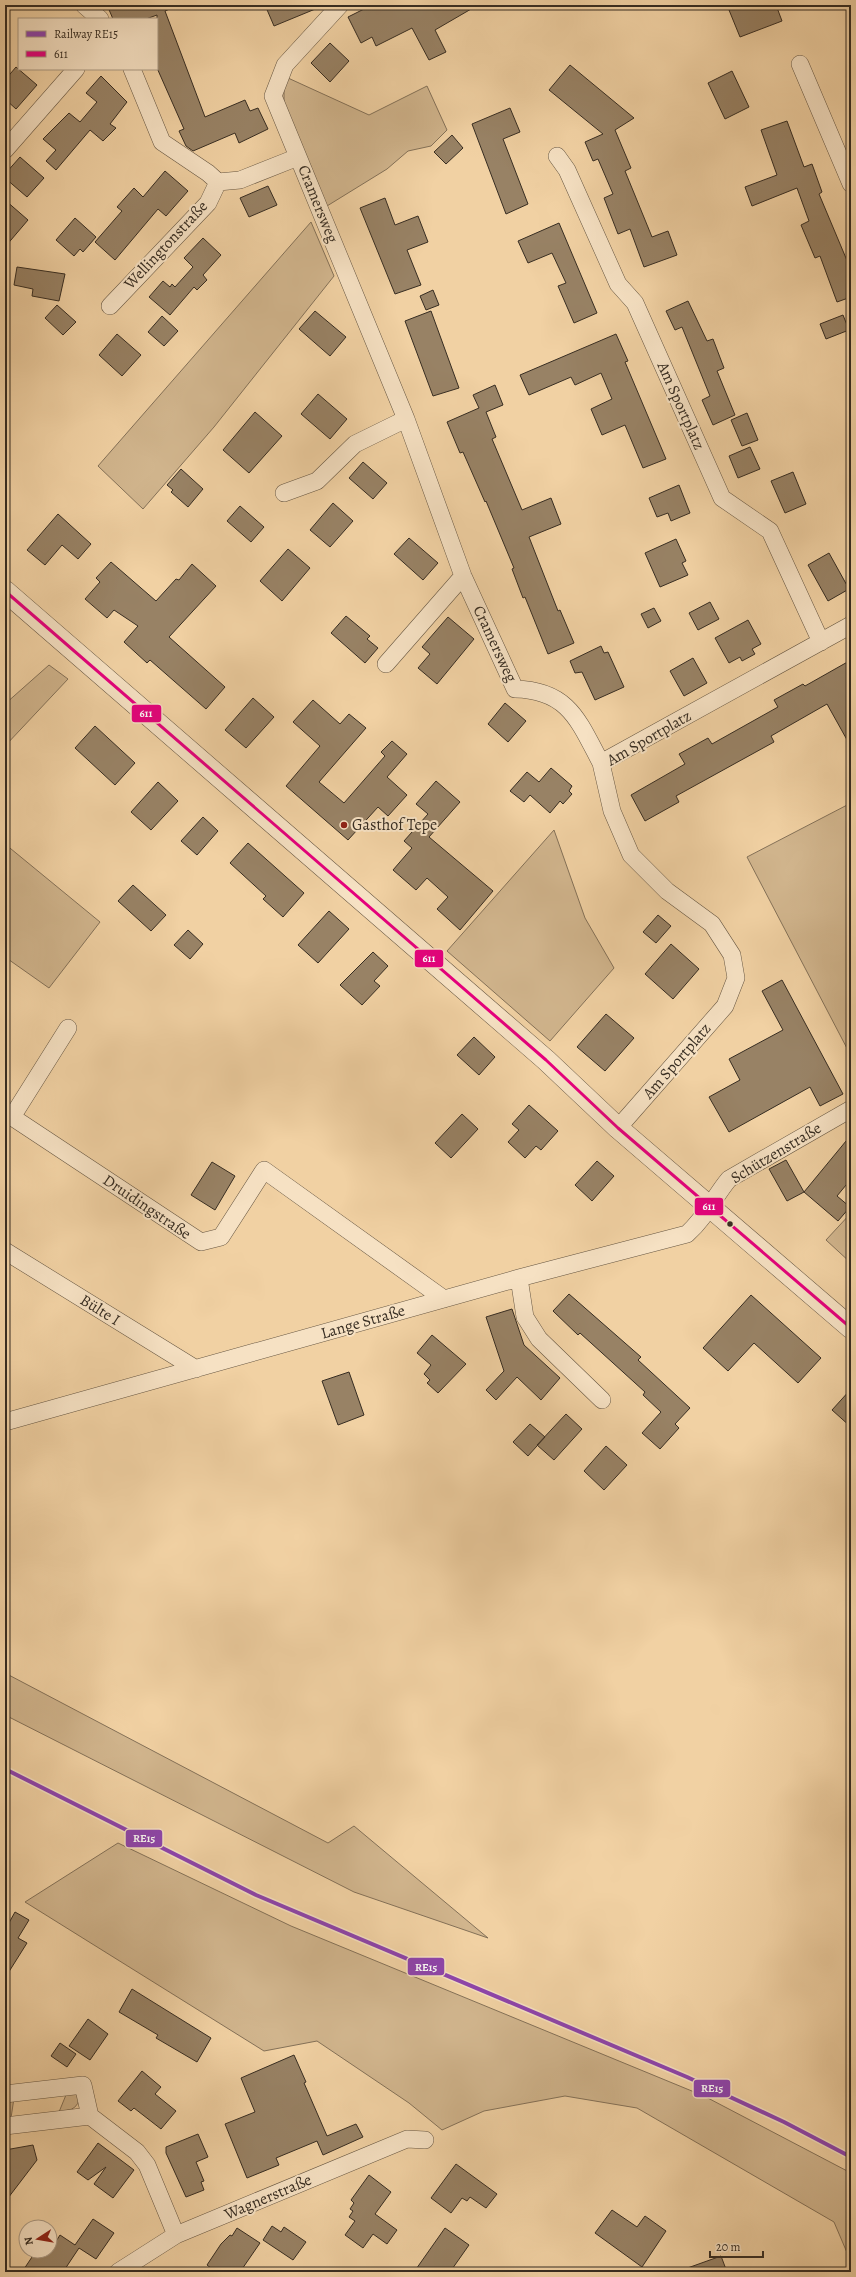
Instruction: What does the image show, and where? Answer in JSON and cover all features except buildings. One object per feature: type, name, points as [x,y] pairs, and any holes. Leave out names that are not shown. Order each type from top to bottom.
[{"type":"street","points":[[84,5],[99,18]]},
{"type":"street","name":"Cramersweg","points":[[340,5],[285,65],[273,96],[406,419],[463,576],[515,689],[536,689],[559,700],[577,718],[601,763]]},
{"type":"street","points":[[800,64],[851,184]]},
{"type":"street","points":[[5,150],[75,70]]},
{"type":"street","points":[[132,70],[162,142],[208,172],[218,182],[240,180],[298,157]]},
{"type":"street","name":"Am Sportplatz","points":[[557,156],[567,170],[618,284],[635,303],[722,498],[770,531],[821,642]]},
{"type":"street","name":"Wellingtonstraße","points":[[110,306],[208,203],[218,182]]},
{"type":"street","points":[[284,493],[317,481],[355,444],[406,419]]},
{"type":"street","points":[[386,664],[463,576]]},
{"type":"street","points":[[5,591],[546,1060],[618,1128],[851,1328]]},
{"type":"street","name":"Am Sportplatz","points":[[618,1128],[725,1006],[736,978],[732,955],[712,924],[667,891],[631,855],[612,811],[601,763],[851,626]]},
{"type":"street","name":"Druidingstraße","points":[[68,1028],[12,1117],[201,1242],[221,1237],[264,1170],[444,1299]]},
{"type":"street","name":"Schützenstraße","points":[[711,1207],[720,1189],[729,1179],[851,1109]]},
{"type":"street","name":"Lange Straße","points":[[5,1422],[519,1278],[687,1234],[701,1222],[711,1207]]},
{"type":"street","name":"Bülte I","points":[[5,1251],[196,1369]]},
{"type":"street","points":[[519,1278],[525,1317],[538,1339],[602,1400]]},
{"type":"street","points":[[5,2094],[83,2085],[90,2116],[137,2152],[147,2165],[176,2235]]},
{"type":"street","points":[[5,2126],[90,2116]]},
{"type":"street","name":"Wagnerstraße","points":[[118,2272],[176,2235],[407,2140],[424,2140]]},
{"type":"shaded area","points":[[288,78],[369,115],[427,86],[447,130],[431,146],[408,151],[387,169],[327,206],[284,102],[284,85]]},
{"type":"shaded area","points":[[311,222],[334,276],[214,427],[143,509],[98,466]]},
{"type":"shaded area","points":[[49,665],[68,679],[5,746],[5,704]]},
{"type":"shaded area","points":[[851,803],[851,1056],[747,857]]},
{"type":"shaded area","points":[[554,830],[585,918],[614,968],[550,1041],[447,951]]},
{"type":"shaded area","points":[[5,844],[100,922],[49,988],[5,957]]},
{"type":"shaded area","points":[[851,1213],[851,1263],[826,1240]]},
{"type":"shaded area","points":[[5,1673],[328,1843],[354,1826],[488,1938],[354,1892],[5,1715]]},
{"type":"shaded area","points":[[118,1843],[291,1926],[704,2096],[851,2173],[851,2262],[834,2222],[637,2108],[565,2096],[484,2111],[442,2130],[409,2103],[317,2041],[264,2051],[25,1902]]},
{"type":"shaded area","points":[[68,2090],[76,2093],[79,2100],[78,2103],[72,2109],[59,2112]]},
{"type":"shaded area","points":[[14,2098],[11,2118],[5,2119],[5,2100]]},
{"type":"rail line","name":"RE15","points":[[5,1769],[256,1895],[687,2077],[784,2122],[851,2157]]},
{"type":"transit line","name":"611","points":[[5,591],[546,1060],[618,1128],[851,1328]]},
{"type":"place","name":"Gasthof Tepe","points":[[344,825]]}]
